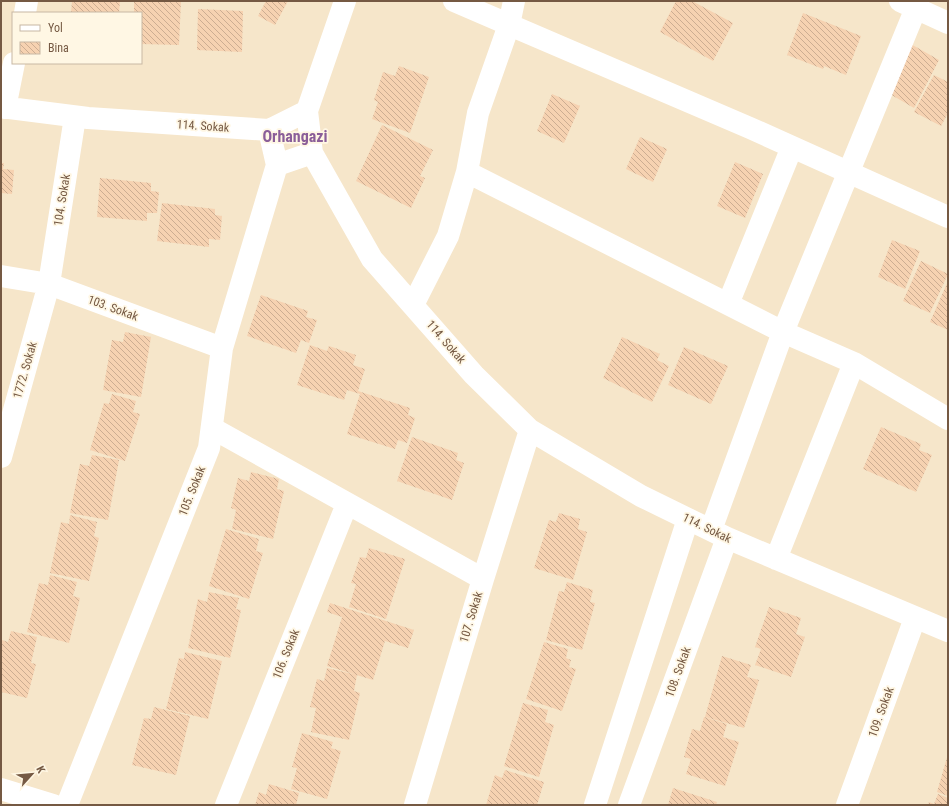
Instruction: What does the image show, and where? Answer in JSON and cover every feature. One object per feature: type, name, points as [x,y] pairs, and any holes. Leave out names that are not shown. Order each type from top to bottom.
[{"type":"street","points":[[25,12],[28,1]]},
{"type":"street","points":[[312,153],[277,164],[269,130],[307,111],[345,1]]},
{"type":"street","points":[[454,1],[750,128],[948,217]]},
{"type":"street","points":[[413,305],[448,236],[467,172],[478,113],[509,25],[514,1]]},
{"type":"street","points":[[908,4],[948,23]]},
{"type":"street","name":"108. Sokak","points":[[629,805],[719,534],[783,332],[848,172],[908,4]]},
{"type":"street","points":[[3,108],[14,64]]},
{"type":"street","name":"114. Sokak","points":[[3,108],[75,117],[269,130]]},
{"type":"street","name":"114. Sokak","points":[[307,111],[312,153],[372,259],[474,375],[530,430],[641,496],[719,534],[948,631]]},
{"type":"street","name":"104. Sokak","points":[[49,284],[75,117]]},
{"type":"street","points":[[728,304],[792,147]]},
{"type":"street","name":"105. Sokak","points":[[67,805],[209,448],[222,348],[277,164]]},
{"type":"street","points":[[467,172],[783,332],[854,364],[948,419]]},
{"type":"street","name":"103. Sokak","points":[[1,276],[49,284],[222,348]]},
{"type":"street","name":"1772. Sokak","points":[[1,457],[49,284]]},
{"type":"street","points":[[776,559],[854,364]]},
{"type":"street","points":[[212,428],[483,579]]},
{"type":"street","name":"107. Sokak","points":[[415,805],[483,579],[530,430]]},
{"type":"street","name":"106. Sokak","points":[[226,805],[347,504]]},
{"type":"street","points":[[595,805],[688,519]]},
{"type":"street","name":"109. Sokak","points":[[847,805],[915,618]]},
{"type":"street","points":[[1,789],[53,805]]},
{"type":"shaded area","points":[[1,1],[948,1],[948,805],[1,805]]},
{"type":"building","points":[[72,1],[120,1],[119,12],[71,12]]},
{"type":"building","points":[[134,1],[181,1],[179,45],[142,44],[142,12],[134,12]]},
{"type":"building","points":[[266,1],[288,1],[275,25],[258,16]]},
{"type":"building","points":[[676,1],[692,1],[733,23],[713,61],[660,32]]},
{"type":"building","points":[[198,9],[243,11],[242,52],[197,50]]},
{"type":"building","points":[[803,13],[861,36],[846,75],[824,66],[823,69],[787,55]]},
{"type":"building","points":[[909,43],[939,60],[914,108],[883,90]]},
{"type":"building","points":[[399,66],[429,77],[410,133],[372,119],[378,102],[374,100],[383,72],[395,76]]},
{"type":"building","points":[[934,75],[948,82],[948,113],[941,126],[914,112]]},
{"type":"building","points":[[552,94],[580,106],[564,143],[537,131]]},
{"type":"building","points":[[382,125],[433,150],[420,176],[425,178],[411,208],[356,181]]},
{"type":"building","points":[[640,137],[667,149],[653,182],[626,169]]},
{"type":"building","points":[[735,162],[763,174],[745,218],[717,206]]},
{"type":"building","points":[[1,163],[4,163],[3,169],[14,170],[12,194],[1,193]]},
{"type":"building","points":[[100,178],[151,183],[151,191],[159,192],[157,213],[147,213],[147,221],[97,217]]},
{"type":"building","points":[[162,203],[215,209],[215,215],[222,216],[220,240],[209,239],[209,247],[157,241]]},
{"type":"building","points":[[892,240],[920,251],[905,289],[878,277]]},
{"type":"building","points":[[921,261],[948,274],[930,313],[903,301]]},
{"type":"building","points":[[948,281],[948,330],[930,322]]},
{"type":"building","points":[[261,295],[308,311],[306,317],[317,320],[309,343],[301,340],[296,353],[247,336]]},
{"type":"building","points":[[125,332],[151,337],[141,397],[103,390],[112,340],[123,342]]},
{"type":"building","points":[[622,337],[660,354],[657,360],[669,366],[652,402],[603,378]]},
{"type":"building","points":[[310,345],[327,351],[329,346],[356,355],[353,365],[365,369],[358,391],[410,408],[408,415],[415,418],[407,443],[398,440],[395,449],[347,434],[360,394],[347,390],[344,400],[297,385]]},
{"type":"building","points":[[684,347],[728,366],[711,404],[668,385]]},
{"type":"building","points":[[112,394],[136,401],[133,412],[140,414],[125,461],[90,450],[104,403],[109,404]]},
{"type":"building","points":[[881,427],[921,444],[919,450],[932,455],[916,492],[863,469]]},
{"type":"building","points":[[412,437],[458,453],[456,460],[464,463],[452,500],[397,481]]},
{"type":"building","points":[[92,455],[119,460],[108,520],[70,513],[80,464],[89,466]]},
{"type":"building","points":[[251,472],[279,479],[277,489],[284,491],[273,539],[232,529],[236,510],[231,508],[238,478],[249,481]]},
{"type":"building","points":[[559,513],[580,519],[578,529],[587,532],[573,580],[534,568],[549,520],[556,522]]},
{"type":"building","points":[[70,515],[97,522],[94,536],[99,538],[89,581],[50,573],[61,522],[69,524]]},
{"type":"building","points":[[226,529],[259,539],[256,551],[263,553],[249,599],[209,586]]},
{"type":"building","points":[[369,548],[405,559],[386,619],[349,607],[356,584],[351,583],[360,557],[366,558]]},
{"type":"building","points":[[50,575],[77,582],[73,596],[80,598],[69,643],[27,632],[39,583],[48,585]]},
{"type":"building","points":[[567,582],[593,590],[590,602],[595,603],[582,650],[546,640],[559,591],[564,592]]},
{"type":"building","points":[[209,592],[239,598],[236,609],[241,610],[230,658],[188,648],[198,599],[207,602]]},
{"type":"building","points":[[330,603],[414,630],[408,648],[385,641],[373,680],[327,666],[342,617],[327,612]]},
{"type":"building","points":[[769,607],[801,618],[796,634],[805,637],[791,677],[755,665],[761,649],[755,647]]},
{"type":"building","points":[[11,631],[37,637],[31,663],[36,664],[27,698],[1,692],[1,643],[2,640],[8,642]]},
{"type":"building","points":[[544,642],[568,649],[566,658],[571,660],[569,667],[576,669],[562,711],[526,699]]},
{"type":"building","points":[[185,652],[222,661],[208,719],[166,709],[179,658],[184,659]]},
{"type":"building","points":[[722,656],[751,665],[747,677],[759,680],[744,728],[705,717]]},
{"type":"building","points":[[327,668],[357,675],[354,691],[360,693],[349,740],[311,732],[316,708],[310,707],[317,679],[324,681]]},
{"type":"building","points":[[523,703],[548,710],[545,722],[554,725],[539,777],[504,766]]},
{"type":"building","points":[[154,707],[190,716],[176,775],[132,765],[144,718],[151,719]]},
{"type":"building","points":[[704,717],[727,724],[723,737],[739,742],[725,786],[686,774],[691,759],[684,757],[692,729],[700,731]]},
{"type":"building","points":[[302,733],[333,742],[331,748],[341,751],[327,799],[291,789],[297,768],[292,767]]},
{"type":"building","points":[[948,754],[948,796],[937,792]]},
{"type":"building","points":[[505,770],[544,782],[537,805],[486,805],[495,775],[502,778]]},
{"type":"building","points":[[269,784],[299,793],[296,805],[255,805],[259,792],[266,795]]},
{"type":"building","points":[[673,788],[717,802],[716,805],[668,805]]},
{"type":"building","points":[[938,794],[948,798],[948,805],[928,805],[929,802],[934,804]]},
{"type":"district","name":"Orhangazi","points":[[295,136]]}]
